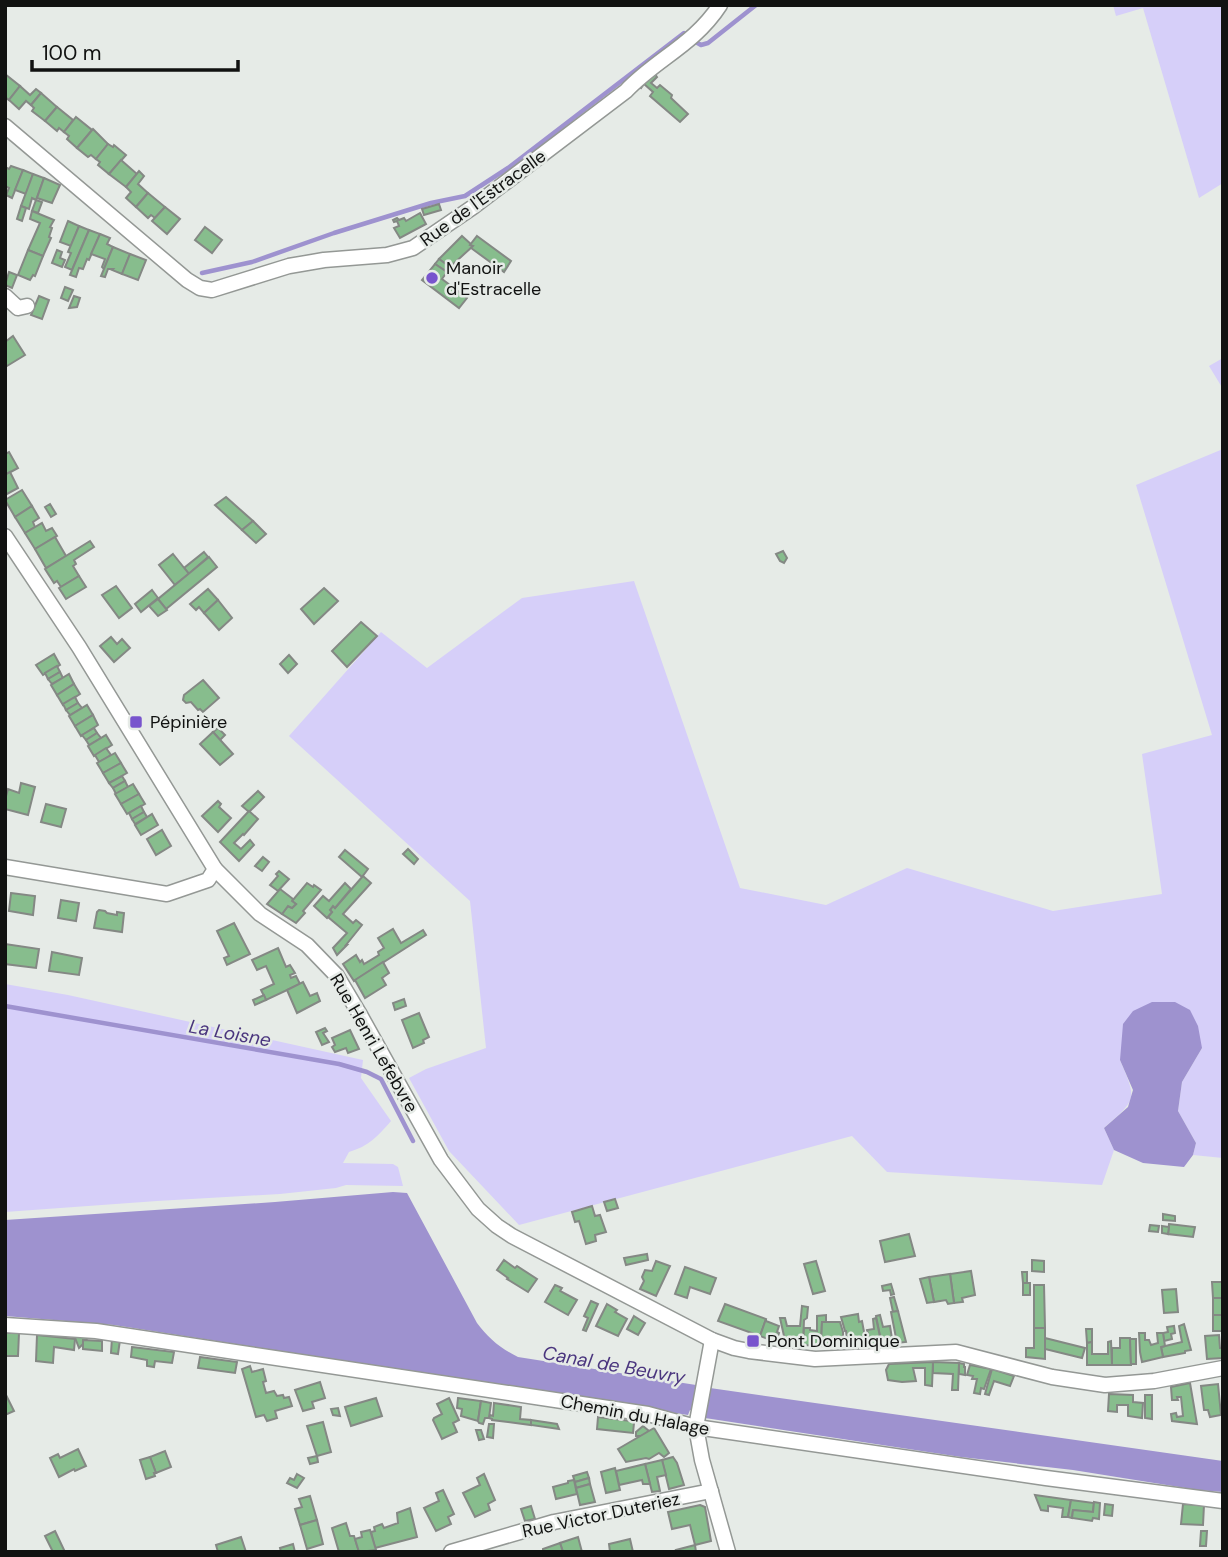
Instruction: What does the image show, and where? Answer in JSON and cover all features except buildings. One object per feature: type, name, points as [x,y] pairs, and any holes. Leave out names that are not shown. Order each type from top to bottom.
[{"type":"street","name":"Rue de l'Estracelle","points":[[5,126],[187,280],[200,288],[212,290],[289,266],[387,255],[413,248],[473,207],[678,50],[701,30],[720,5]]},
{"type":"street","points":[[5,296],[18,308],[27,306]]},
{"type":"street","name":"Rue Henri Lefebvre","points":[[5,536],[79,647],[215,869],[260,914],[307,945],[337,976],[441,1160],[478,1209],[497,1226],[712,1340],[749,1351],[815,1359],[956,1352],[1052,1377],[1105,1385],[1154,1381],[1223,1368]]},
{"type":"street","points":[[5,867],[167,894],[208,880],[215,869]]},
{"type":"street","name":"Chemin du Halage","points":[[5,1325],[110,1333],[648,1414],[1058,1480],[1223,1501]]},
{"type":"street","points":[[712,1340],[696,1422],[702,1460],[728,1552]]},
{"type":"street","name":"Rue Victor Duteriez","points":[[451,1552],[554,1522],[711,1491]]},
{"type":"shaded area","points":[[1113,5],[1223,5],[1223,183],[1199,198],[1143,8],[1116,16]]},
{"type":"shaded area","points":[[1223,358],[1223,389],[1209,366]]},
{"type":"shaded area","points":[[1223,449],[1223,1158],[1193,1155],[1196,1143],[1178,1111],[1182,1082],[1202,1048],[1120,1060],[1129,1083],[1131,1098],[1123,1111],[1104,1128],[1114,1150],[1102,1185],[887,1172],[852,1136],[519,1225],[449,1151],[409,1078],[426,1069],[486,1048],[470,901],[289,736],[381,632],[427,668],[522,598],[634,581],[740,888],[826,905],[907,868],[1053,911],[1162,894],[1142,754],[1212,735],[1136,485]]},
{"type":"shaded area","points":[[5,984],[68,995],[363,1060],[361,1078],[391,1121],[372,1140],[349,1152],[343,1163],[393,1164],[398,1167],[403,1186],[346,1185],[280,1194],[5,1212]]},
{"type":"shaded area","points":[[1152,1002],[1175,1002],[1190,1010],[1198,1026],[1202,1048],[1182,1082],[1178,1111],[1196,1143],[1193,1155],[1184,1167],[1143,1163],[1114,1150],[1104,1128],[1128,1107],[1133,1090],[1120,1060],[1123,1024],[1133,1011]]},
{"type":"shaded area","points":[[407,1193],[477,1323],[495,1342],[518,1357],[696,1385],[694,1392],[708,1395],[710,1388],[1223,1461],[1223,1492],[961,1457],[705,1418],[705,1414],[690,1410],[688,1415],[114,1325],[5,1316],[5,1220]]},
{"type":"waterway","points":[[694,41],[701,45],[708,43],[756,5]]},
{"type":"waterway","points":[[202,273],[252,262],[334,233],[431,203],[465,196],[508,168],[684,33],[686,35]]},
{"type":"waterway","name":"La Loisne","points":[[5,1006],[339,1064],[367,1072],[381,1079],[413,1141]]},
{"type":"place","name":"Manoir d'Estracelle","points":[[432,278]]},
{"type":"place","name":"Pépinière","points":[[136,722]]},
{"type":"place","name":"Pont Dominique","points":[[753,1341]]},
{"type":"water label","name":"Canal de Beuvry","points":[[614,1365]]}]
